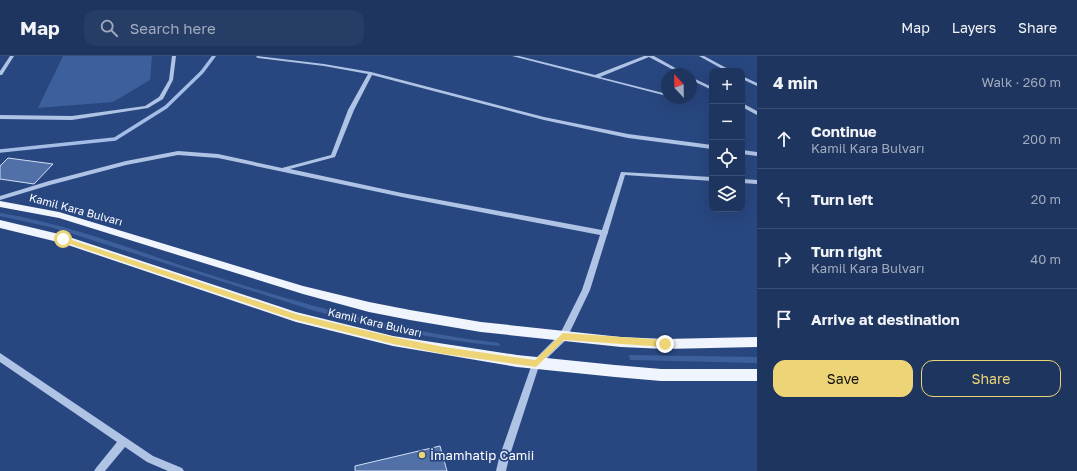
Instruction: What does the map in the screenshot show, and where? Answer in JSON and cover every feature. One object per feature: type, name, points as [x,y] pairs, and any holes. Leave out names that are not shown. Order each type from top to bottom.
[{"type":"main road","name":"Kamil Kara Bulvarı","points":[[0,204],[39,211],[80,221],[303,290],[369,307],[475,326],[563,337],[665,344],[757,342]]},
{"type":"main road","name":"Kamil Kara Bulvarı","points":[[0,224],[63,239],[317,322],[393,340],[444,350],[536,364],[661,375],[757,375]]},
{"type":"street","points":[[0,74],[12,56]]},
{"type":"street","points":[[0,117],[72,118],[146,107],[161,98],[171,80],[174,56]]},
{"type":"street","points":[[514,56],[661,94]]},
{"type":"street","points":[[594,77],[648,56]]},
{"type":"street","points":[[651,56],[673,68]]},
{"type":"street","points":[[701,56],[724,68]]},
{"type":"street","points":[[258,57],[324,65],[371,73],[544,118],[628,136],[709,148]]},
{"type":"street","points":[[282,170],[334,156],[351,110],[371,73]]},
{"type":"street","points":[[745,79],[757,85]]},
{"type":"street","points":[[697,81],[709,87]]},
{"type":"street","points":[[745,107],[757,113]]},
{"type":"street","points":[[745,152],[757,154]]},
{"type":"street","points":[[0,198],[49,183],[118,165],[178,153],[218,156],[402,195],[605,233]]},
{"type":"street","points":[[501,471],[536,364],[563,337],[586,290],[623,173],[709,179]]},
{"type":"street","points":[[745,181],[757,182]]},
{"type":"street","points":[[0,357],[150,459],[179,471]]},
{"type":"street","points":[[99,471],[124,441]]},
{"type":"shaded area","points":[[63,56],[152,56],[150,80],[113,102],[38,108]]},
{"type":"shaded area","points":[[0,213],[28,218],[82,232],[284,298],[355,317],[427,332],[499,343],[500,346],[407,332],[315,311],[54,228],[0,216]]},
{"type":"shaded area","points":[[629,355],[757,357],[757,363],[630,360]]},
{"type":"building","points":[[8,158],[53,164],[34,184],[0,179],[0,166]]},
{"type":"building","name":"İmamhatip Camii","points":[[440,446],[447,471],[355,471],[355,466]]},
{"type":"waterway","points":[[0,151],[115,139],[166,107],[202,72],[214,56]]},
{"type":"place","name":"İmamhatip Camii","points":[[422,455]]},
{"type":"route","points":[[63,239],[296,317],[393,340],[444,350],[536,364],[563,337],[665,344]]}]
